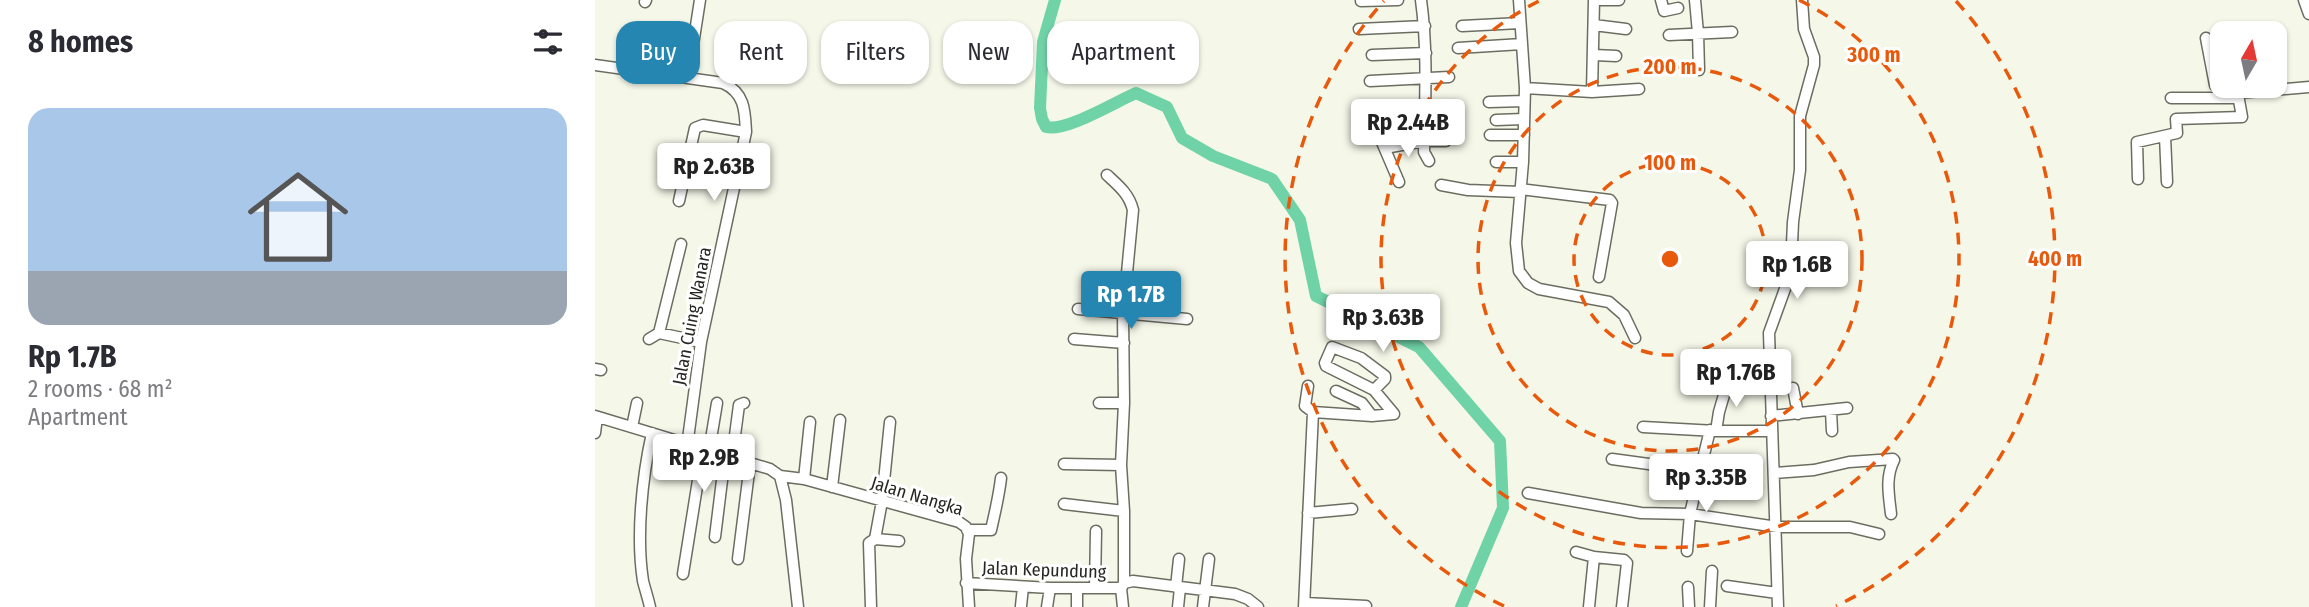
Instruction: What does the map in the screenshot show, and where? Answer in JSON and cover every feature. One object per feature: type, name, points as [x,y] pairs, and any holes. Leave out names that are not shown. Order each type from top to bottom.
[{"type":"street","points":[[697,21],[700,0]]},
{"type":"street","points":[[1361,1],[1398,0]]},
{"type":"street","points":[[1422,0],[1427,77],[1424,152],[1429,161]]},
{"type":"street","points":[[1519,0],[1525,88],[1516,254],[1519,271],[1524,279],[1539,289],[1609,302],[1624,315],[1635,338]]},
{"type":"street","points":[[1592,92],[1594,0],[1619,0]]},
{"type":"street","points":[[1661,0],[1664,10],[1678,8]]},
{"type":"street","points":[[1695,0],[1699,70]]},
{"type":"street","points":[[1778,607],[1769,333],[1791,266],[1793,222],[1800,170],[1800,116],[1814,63],[1804,29],[1802,0]]},
{"type":"street","points":[[2304,0],[2309,14]]},
{"type":"street","points":[[1462,26],[1520,23]]},
{"type":"street","points":[[1594,25],[1626,29]]},
{"type":"street","points":[[1359,29],[1425,26]]},
{"type":"street","points":[[1669,35],[1733,32]]},
{"type":"street","points":[[2206,38],[2210,59]]},
{"type":"street","points":[[1458,48],[1522,44]]},
{"type":"street","points":[[1372,55],[1426,53]]},
{"type":"street","points":[[1594,55],[1616,56]]},
{"type":"street","name":"Jalan Cuing Wanara","points":[[595,65],[616,68]]},
{"type":"street","points":[[1370,81],[1449,77]]},
{"type":"street","name":"Jalan Cuing Wanara","points":[[681,464],[701,342],[746,132],[743,104],[736,90],[723,83],[700,79]]},
{"type":"street","points":[[2287,89],[2309,87]]},
{"type":"street","points":[[1525,88],[1592,92],[1639,89]]},
{"type":"street","points":[[2171,98],[2210,96]]},
{"type":"street","points":[[2138,179],[2137,142],[2177,133],[2176,119],[2242,117],[2239,98]]},
{"type":"street","points":[[1489,102],[1524,102]]},
{"type":"street","points":[[1363,108],[1425,105]]},
{"type":"street","points":[[1496,120],[1524,119]]},
{"type":"street","points":[[679,201],[695,128],[702,125],[746,132]]},
{"type":"street","points":[[1490,135],[1524,135]]},
{"type":"street","points":[[2165,136],[2167,182]]},
{"type":"street","points":[[1399,183],[1383,144],[1446,141]]},
{"type":"street","points":[[1496,162],[1523,162]]},
{"type":"street","points":[[1107,175],[1124,190],[1133,210],[1123,315],[1123,607]]},
{"type":"street","points":[[1441,185],[1468,190],[1520,190],[1610,200],[1612,203],[1599,277]]},
{"type":"street","points":[[681,244],[654,336],[701,342]]},
{"type":"street","points":[[1078,309],[1187,319]]},
{"type":"street","points":[[1074,339],[1123,343]]},
{"type":"street","points":[[1308,386],[1305,406],[1313,412],[1393,415],[1394,412],[1374,390],[1327,366],[1325,363],[1331,348],[1334,347],[1361,358],[1385,376],[1374,390]]},
{"type":"street","points":[[1687,551],[1691,513],[1700,471],[1728,381]]},
{"type":"street","points":[[1793,388],[1798,414]]},
{"type":"street","points":[[1336,391],[1362,403],[1372,416]]},
{"type":"street","points":[[1099,402],[1124,403]]},
{"type":"street","points":[[632,428],[637,403]]},
{"type":"street","points":[[683,574],[717,403]]},
{"type":"street","points":[[715,537],[739,404],[744,403]]},
{"type":"street","points":[[1771,416],[1847,408]]},
{"type":"street","points":[[1831,411],[1832,431]]},
{"type":"street","points":[[1313,412],[1305,605],[1366,606]]},
{"type":"street","points":[[595,433],[596,416]]},
{"type":"street","name":"Jalan Nangka","points":[[596,416],[781,475],[959,522],[969,534],[966,583],[969,607]]},
{"type":"street","points":[[832,487],[840,420]]},
{"type":"street","points":[[804,479],[810,422]]},
{"type":"street","points":[[875,539],[882,501],[890,422]]},
{"type":"street","points":[[1643,427],[1772,431]]},
{"type":"street","points":[[650,607],[643,582],[641,539],[647,454],[652,433]]},
{"type":"street","points":[[1612,459],[1700,471]]},
{"type":"street","points":[[1775,474],[1814,470],[1849,462],[1893,459],[1888,487],[1891,514]]},
{"type":"street","points":[[738,559],[750,464]]},
{"type":"street","points":[[1064,464],[1121,465]]},
{"type":"street","points":[[781,475],[798,607]]},
{"type":"street","points":[[967,530],[991,530],[1001,478]]},
{"type":"street","points":[[1528,493],[1641,513],[1691,513],[1777,527],[1850,527],[1879,534]]},
{"type":"street","points":[[1064,504],[1124,511]]},
{"type":"street","points":[[1308,513],[1352,509]]},
{"type":"street","points":[[1094,588],[1096,531]]},
{"type":"street","points":[[871,607],[869,543],[875,539],[899,541]]},
{"type":"street","points":[[1576,552],[1624,560],[1627,563],[1622,607]]},
{"type":"street","points":[[1588,607],[1594,557]]},
{"type":"street","points":[[1178,607],[1179,559]]},
{"type":"street","points":[[1203,607],[1209,559]]},
{"type":"street","points":[[1710,607],[1712,571]]},
{"type":"street","name":"Jalan Kepundung","points":[[966,583],[1094,588],[1123,585],[1133,581],[1235,594],[1248,599],[1255,606]]},
{"type":"street","points":[[1727,586],[1777,593]]},
{"type":"street","points":[[1021,606],[1023,587]]},
{"type":"street","points":[[1688,587],[1689,607]]},
{"type":"street","points":[[1047,607],[1050,588]]},
{"type":"street","points":[[1077,588],[1077,607]]},
{"type":"waterway","points":[[1055,0],[1043,42],[1040,108],[1046,127],[1078,121],[1136,93],[1167,107],[1182,138],[1213,156],[1272,179],[1300,220],[1316,296],[1419,347],[1500,441],[1503,508],[1461,607]]}]
